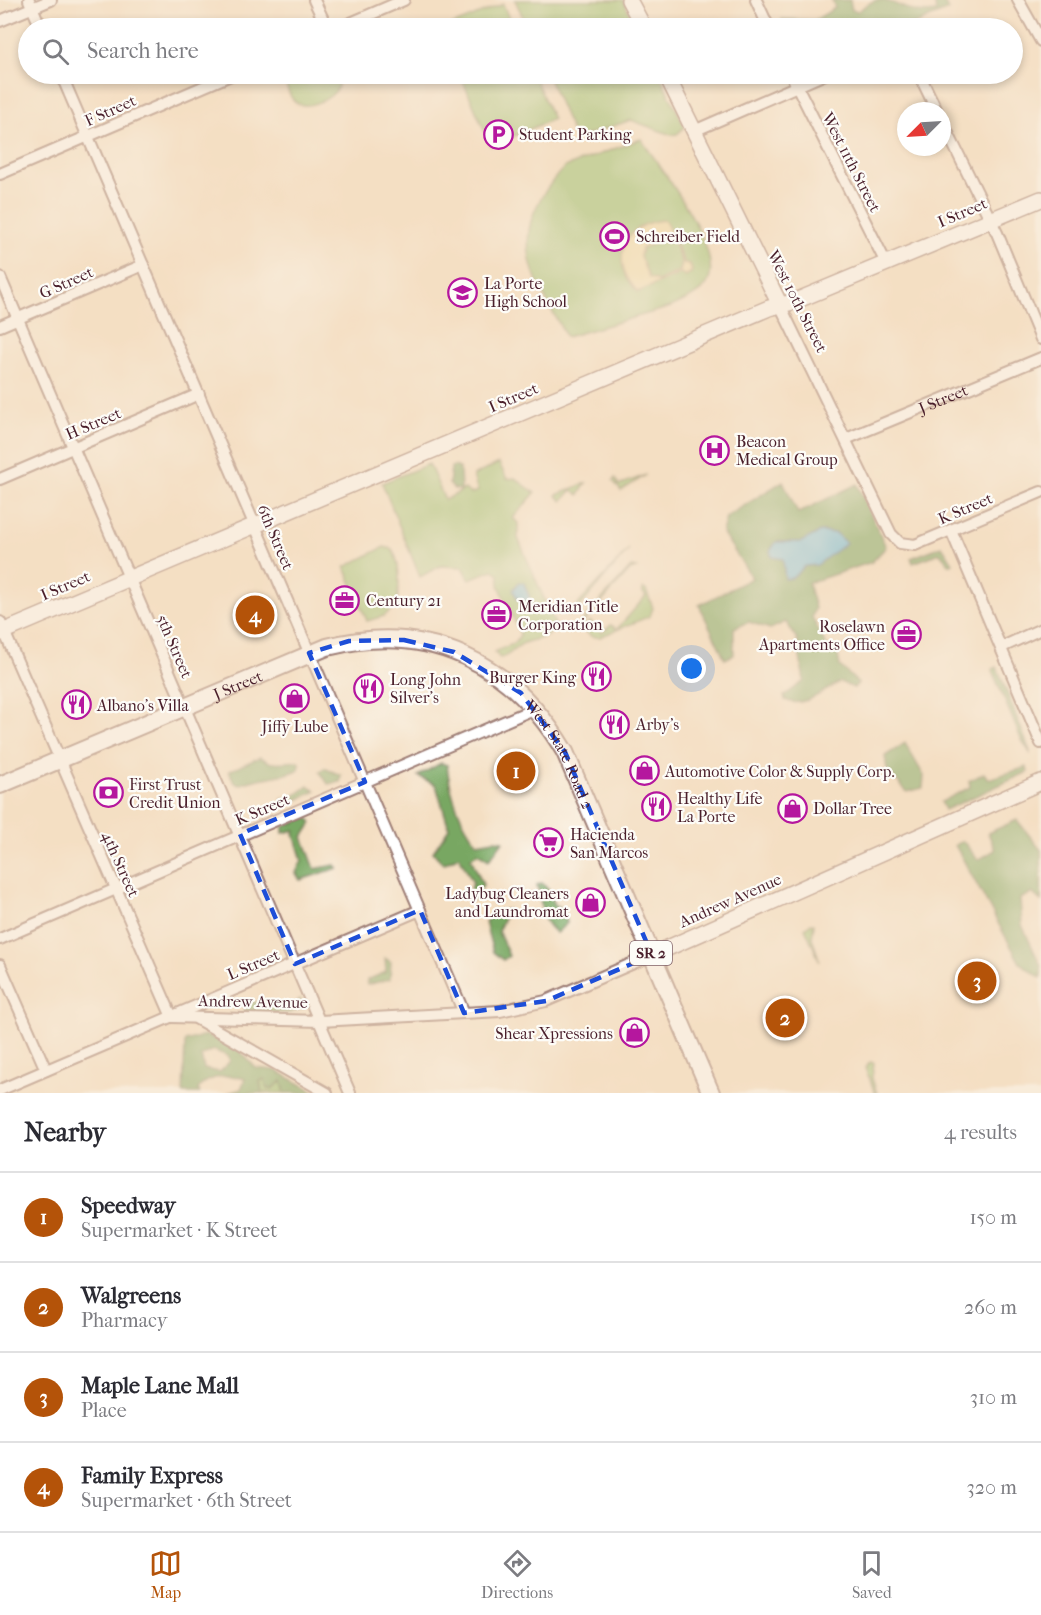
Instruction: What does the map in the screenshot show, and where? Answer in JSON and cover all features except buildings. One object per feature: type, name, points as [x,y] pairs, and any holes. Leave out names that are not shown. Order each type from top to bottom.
[{"type":"main road","name":"J Street","points":[[0,785],[309,653],[350,641],[404,640],[454,652],[483,665]]},
{"type":"main road","name":"West State Road 2","points":[[483,665],[521,693],[552,729],[576,775],[711,1093]]},
{"type":"street","points":[[0,21],[30,4],[51,0]]},
{"type":"street","points":[[314,0],[322,18]]},
{"type":"street","points":[[362,18],[404,0]]},
{"type":"street","points":[[629,0],[639,18]]},
{"type":"street","points":[[756,0],[764,18]]},
{"type":"street","points":[[1018,0],[1041,41]]},
{"type":"street","points":[[30,4],[36,18]]},
{"type":"street","name":"6th Street","points":[[65,84],[464,1012]]},
{"type":"street","name":"F Street","points":[[0,174],[209,84]]},
{"type":"street","name":"West 10th Street","points":[[671,84],[891,534],[900,543]]},
{"type":"street","points":[[924,84],[933,102]]},
{"type":"street","points":[[694,131],[797,85]]},
{"type":"street","name":"West 11th Street","points":[[797,85],[886,263]]},
{"type":"street","points":[[951,139],[990,219],[1041,339]]},
{"type":"street","name":"I Street","points":[[1,629],[1041,199]]},
{"type":"street","name":"G Street","points":[[0,326],[143,265]]},
{"type":"street","name":"5th Street","points":[[0,277],[350,1093]]},
{"type":"street","name":"J Street","points":[[846,439],[1041,358]]},
{"type":"street","name":"H Street","points":[[0,479],[199,394]]},
{"type":"street","name":"K Street","points":[[900,543],[915,545],[1041,492]]},
{"type":"street","points":[[951,530],[1041,743]]},
{"type":"street","points":[[1002,647],[1041,628]]},
{"type":"street","name":"4th Street","points":[[1,629],[172,1017]]},
{"type":"street","name":"K Street","points":[[0,939],[536,708]]},
{"type":"street","name":"Andrew Avenue","points":[[172,1017],[320,1021],[500,1011],[546,1001],[1041,782]]},
{"type":"street","name":"L Street","points":[[0,1090],[420,910]]},
{"type":"street","points":[[0,965],[46,1070]]},
{"type":"street","points":[[195,1018],[327,1093]]},
{"type":"highlighted area","points":[[404,640],[454,652],[521,693],[565,752],[652,955],[546,1001],[464,1013],[420,910],[295,964],[240,834],[365,782],[309,653],[349,641]]},
{"type":"green space","points":[[515,0],[623,0],[632,18],[523,18]]},
{"type":"green space","points":[[832,0],[850,0],[852,10],[858,11],[870,2],[879,0],[926,13],[936,12],[934,0],[943,0],[948,10],[929,18],[818,18],[835,8]]},
{"type":"green space","points":[[503,4],[509,18],[469,18]]},
{"type":"green space","points":[[286,84],[338,84],[338,87],[330,96],[312,105],[299,104],[290,95]]},
{"type":"green space","points":[[464,84],[537,84],[553,119],[491,146]]},
{"type":"green space","points":[[551,84],[664,84],[685,127],[677,134],[671,135],[631,120],[575,139]]},
{"type":"green space","name":"Schreiber Field","points":[[641,139],[689,211],[708,254],[711,272],[703,289],[671,307],[566,337],[533,271],[528,237],[532,219],[545,191],[565,167]]},
{"type":"green space","points":[[499,463],[507,479],[515,478],[535,493],[513,518],[518,523],[518,538],[555,624],[547,636],[524,643],[500,658],[494,652],[513,643],[520,634],[499,585],[499,574],[493,570],[469,579],[463,567],[440,566],[420,577],[382,483],[429,464],[445,500],[465,489],[470,494],[478,491],[473,476]]},
{"type":"green space","points":[[451,467],[460,468],[461,490],[454,489],[449,484]]},
{"type":"green space","points":[[646,475],[621,491],[613,481],[615,478],[619,485]]},
{"type":"green space","points":[[783,481],[798,513],[857,484],[886,547],[872,562],[808,583],[815,608],[812,617],[826,645],[837,649],[840,666],[858,683],[854,688],[840,682],[806,701],[785,700],[784,696],[804,681],[797,639],[786,622],[770,629],[749,622],[734,628],[734,655],[725,659],[699,605],[752,578],[722,532],[726,517]],"holes":[[[820,532],[835,533],[817,565],[805,566],[792,578],[785,579],[783,559],[776,542],[802,542]]]},
{"type":"green space","points":[[586,483],[579,495],[572,490],[562,501],[556,495]]},
{"type":"green space","points":[[942,546],[953,563],[950,565],[940,553],[913,563],[911,558]]},
{"type":"green space","points":[[384,547],[392,549],[397,562],[399,576],[397,605],[384,616],[367,621],[345,567]]},
{"type":"green space","points":[[629,549],[573,615],[563,613],[561,609],[565,605],[572,611]]},
{"type":"green space","points":[[631,567],[636,568],[630,570],[580,627],[582,621]]},
{"type":"green space","points":[[643,589],[646,590],[653,608],[650,616],[600,637],[592,637],[582,629],[590,621],[602,633],[611,625],[617,629],[646,596],[642,592]]},
{"type":"green space","points":[[997,667],[1030,753],[1021,739],[993,673],[992,669]]},
{"type":"green space","points":[[905,743],[924,776],[923,788],[907,792],[887,770],[885,756]]},
{"type":"green space","points":[[260,757],[271,763],[299,761],[299,770],[239,785],[234,782],[229,771]]},
{"type":"green space","points":[[441,763],[447,765],[457,806],[477,843],[503,841],[489,860],[478,853],[471,858],[483,885],[475,899],[471,900],[468,895],[473,883],[459,856],[443,864],[433,852],[449,828],[436,785],[418,776]]},
{"type":"green space","points":[[1027,767],[1028,772],[945,810],[941,802],[970,787],[969,781],[984,773],[988,779]]},
{"type":"green space","points":[[324,768],[341,775],[340,782],[328,784],[320,772]]},
{"type":"green space","points":[[308,786],[316,791],[288,804],[282,803],[282,798],[294,796]]},
{"type":"green space","points":[[308,817],[312,823],[303,837],[315,869],[335,865],[338,868],[300,880],[296,873],[302,860],[294,834],[295,830],[283,833],[283,827]]},
{"type":"green space","points":[[1017,820],[1041,850],[1041,901],[1032,893],[1020,899],[1022,925],[1041,966],[1041,978],[1020,963],[955,845],[963,841],[978,860],[995,850],[988,833]]},
{"type":"green space","points":[[542,883],[551,893],[554,906],[563,909],[567,923],[556,933],[543,916],[537,885]]},
{"type":"green space","points":[[508,910],[498,931],[509,956],[503,960],[493,952],[485,922],[494,911]]},
{"type":"green space","points":[[811,923],[814,924],[812,938],[820,962],[805,928]]},
{"type":"green space","points":[[385,958],[391,962],[390,979],[367,985],[367,980],[386,972]]},
{"type":"green space","points":[[300,999],[306,1007],[290,1013],[245,1012],[243,1003],[293,1006]]},
{"type":"green space","points":[[205,1035],[238,1049],[256,1068],[275,1070],[317,1093],[285,1093],[282,1081],[272,1089],[267,1089],[265,1079],[260,1081],[262,1093],[228,1093],[241,1089],[245,1079],[227,1076],[208,1081],[198,1089],[200,1093],[183,1093],[185,1041]],"holes":[[[213,1050],[228,1056],[230,1061],[220,1072],[204,1069],[201,1056]]]},
{"type":"green space","points":[[870,1062],[874,1063],[872,1078],[877,1093],[875,1093],[865,1068]]},
{"type":"green space","points":[[265,1079],[267,1089],[272,1089],[282,1081],[285,1093],[262,1093],[260,1081]]},
{"type":"sand","points":[[665,220],[684,263],[690,264],[692,272],[685,276],[681,273],[638,292],[629,281],[622,257],[624,246],[630,236],[638,228],[650,222]],"holes":[[[664,239],[673,241],[682,263],[680,271],[658,281],[649,278],[640,256],[642,248]]]},
{"type":"water","points":[[820,532],[835,533],[846,543],[817,565],[805,566],[792,578],[785,579],[783,559],[772,557],[770,551],[776,542],[801,542]]},
{"type":"water","points":[[519,582],[524,583],[531,601],[529,603],[518,600],[513,590]]},
{"type":"place","name":"Student Parking","points":[[498,134]]},
{"type":"place","name":"Schreiber Field","points":[[615,236]]},
{"type":"place","name":"La Porte High School","points":[[463,292]]},
{"type":"place","name":"Beacon Medical Group","points":[[715,450]]},
{"type":"place","name":"Century 21","points":[[345,600]]},
{"type":"place","name":"Family Express","points":[[255,615]]},
{"type":"place","name":"Meridian Title Corporation","points":[[497,615]]},
{"type":"place","name":"Roselawn Apartments Office","points":[[906,635]]},
{"type":"place","name":"Burger King","points":[[597,677]]},
{"type":"place","name":"Long John Silver's","points":[[369,688]]},
{"type":"place","name":"Jiffy Lube","points":[[295,698]]},
{"type":"place","name":"Albano's Villa","points":[[76,705]]},
{"type":"place","name":"Arby's","points":[[615,724]]},
{"type":"place","name":"Speedway","points":[[516,771]]},
{"type":"place","name":"Automotive Color & Supply Corp.","points":[[644,771]]},
{"type":"place","name":"First Trust Credit Union","points":[[108,793]]},
{"type":"place","name":"Healthy Life La Porte","points":[[656,807]]},
{"type":"place","name":"Dollar Tree","points":[[792,808]]},
{"type":"place","name":"Hacienda San Marcos","points":[[549,843]]},
{"type":"place","name":"Ladybug Cleaners and Laundromat","points":[[590,902]]},
{"type":"place","name":"Maple Lane Mall","points":[[977,981]]},
{"type":"place","name":"Walgreens","points":[[785,1018]]},
{"type":"place","name":"Shear Xpressions","points":[[634,1033]]}]
